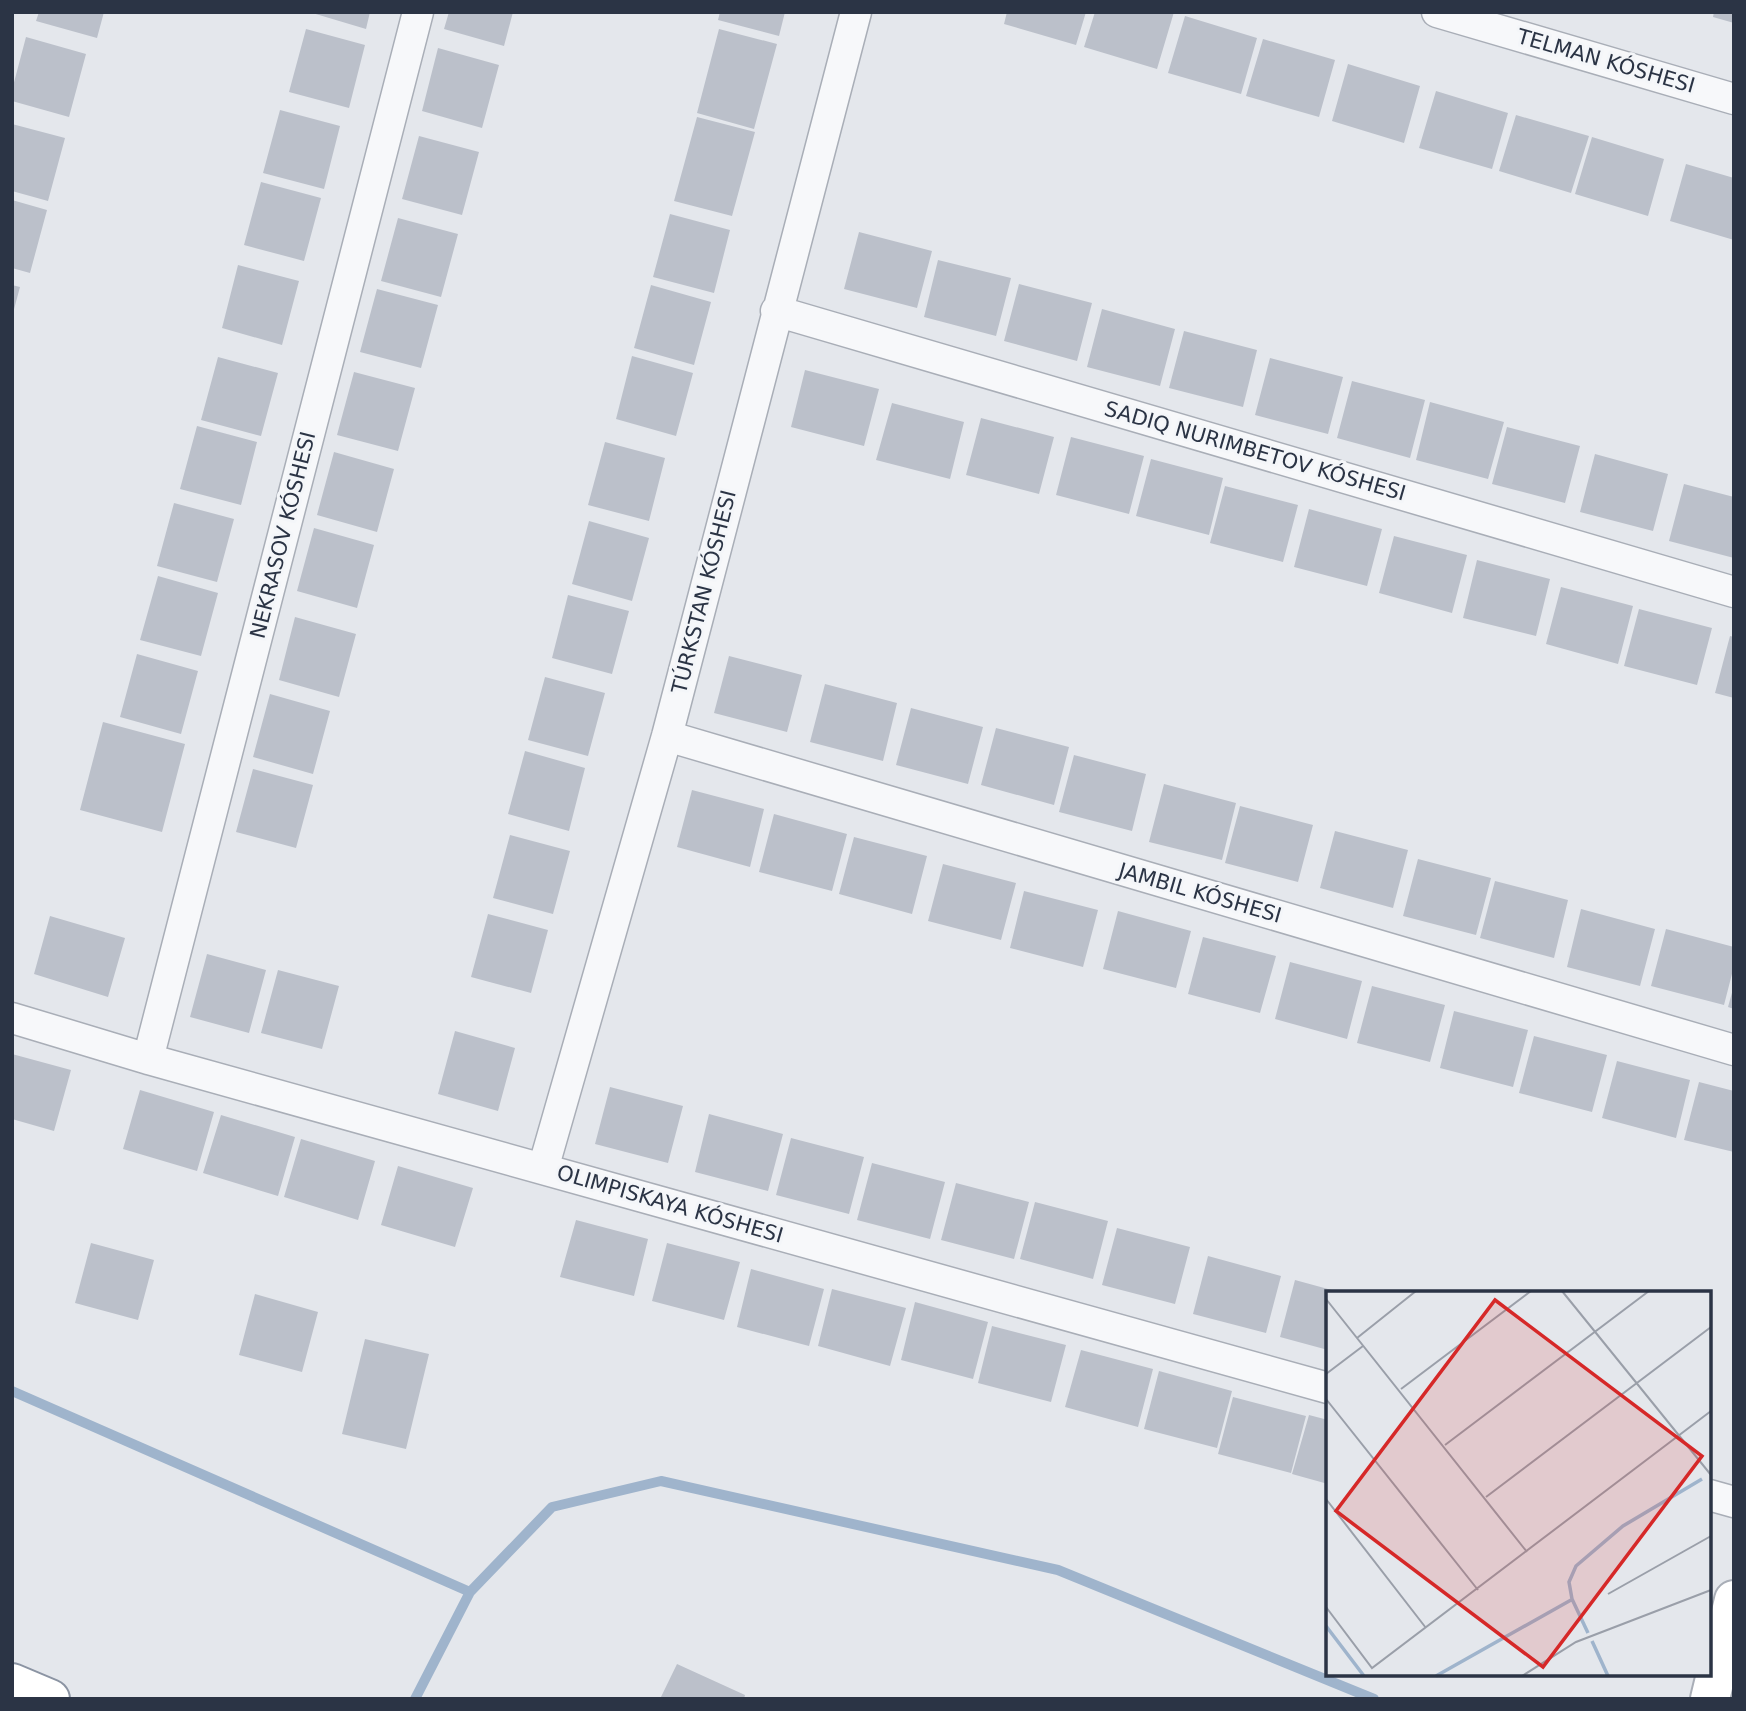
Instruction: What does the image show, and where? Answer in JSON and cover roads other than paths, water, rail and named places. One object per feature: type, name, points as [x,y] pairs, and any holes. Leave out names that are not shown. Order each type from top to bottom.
[{"type":"main road","points":[[1710,1699],[1734,1600]]},
{"type":"main road","points":[[12,1683],[50,1699]]},
{"type":"street","name":"NEKRASOV KÓSHESI","points":[[148,1059],[418,12]]},
{"type":"street","name":"TÚRKSTAN KÓSHESI","points":[[543,1169],[667,736],[856,12]]},
{"type":"street","name":"TELMAN KÓSHESI","points":[[1437,12],[1734,99]]},
{"type":"street","points":[[776,311],[1734,592]]},
{"type":"street","points":[[667,736],[1734,1050]]},
{"type":"street","name":"OLIMPISKAYA KÓSHESI","points":[[12,1018],[148,1059],[1326,1387]]},
{"type":"street","points":[[1711,1496],[1734,1502]]},
{"type":"waterway","points":[[12,1391],[470,1592]]},
{"type":"waterway","points":[[415,1699],[470,1592],[552,1507],[661,1481],[1058,1570],[1374,1699]]}]
